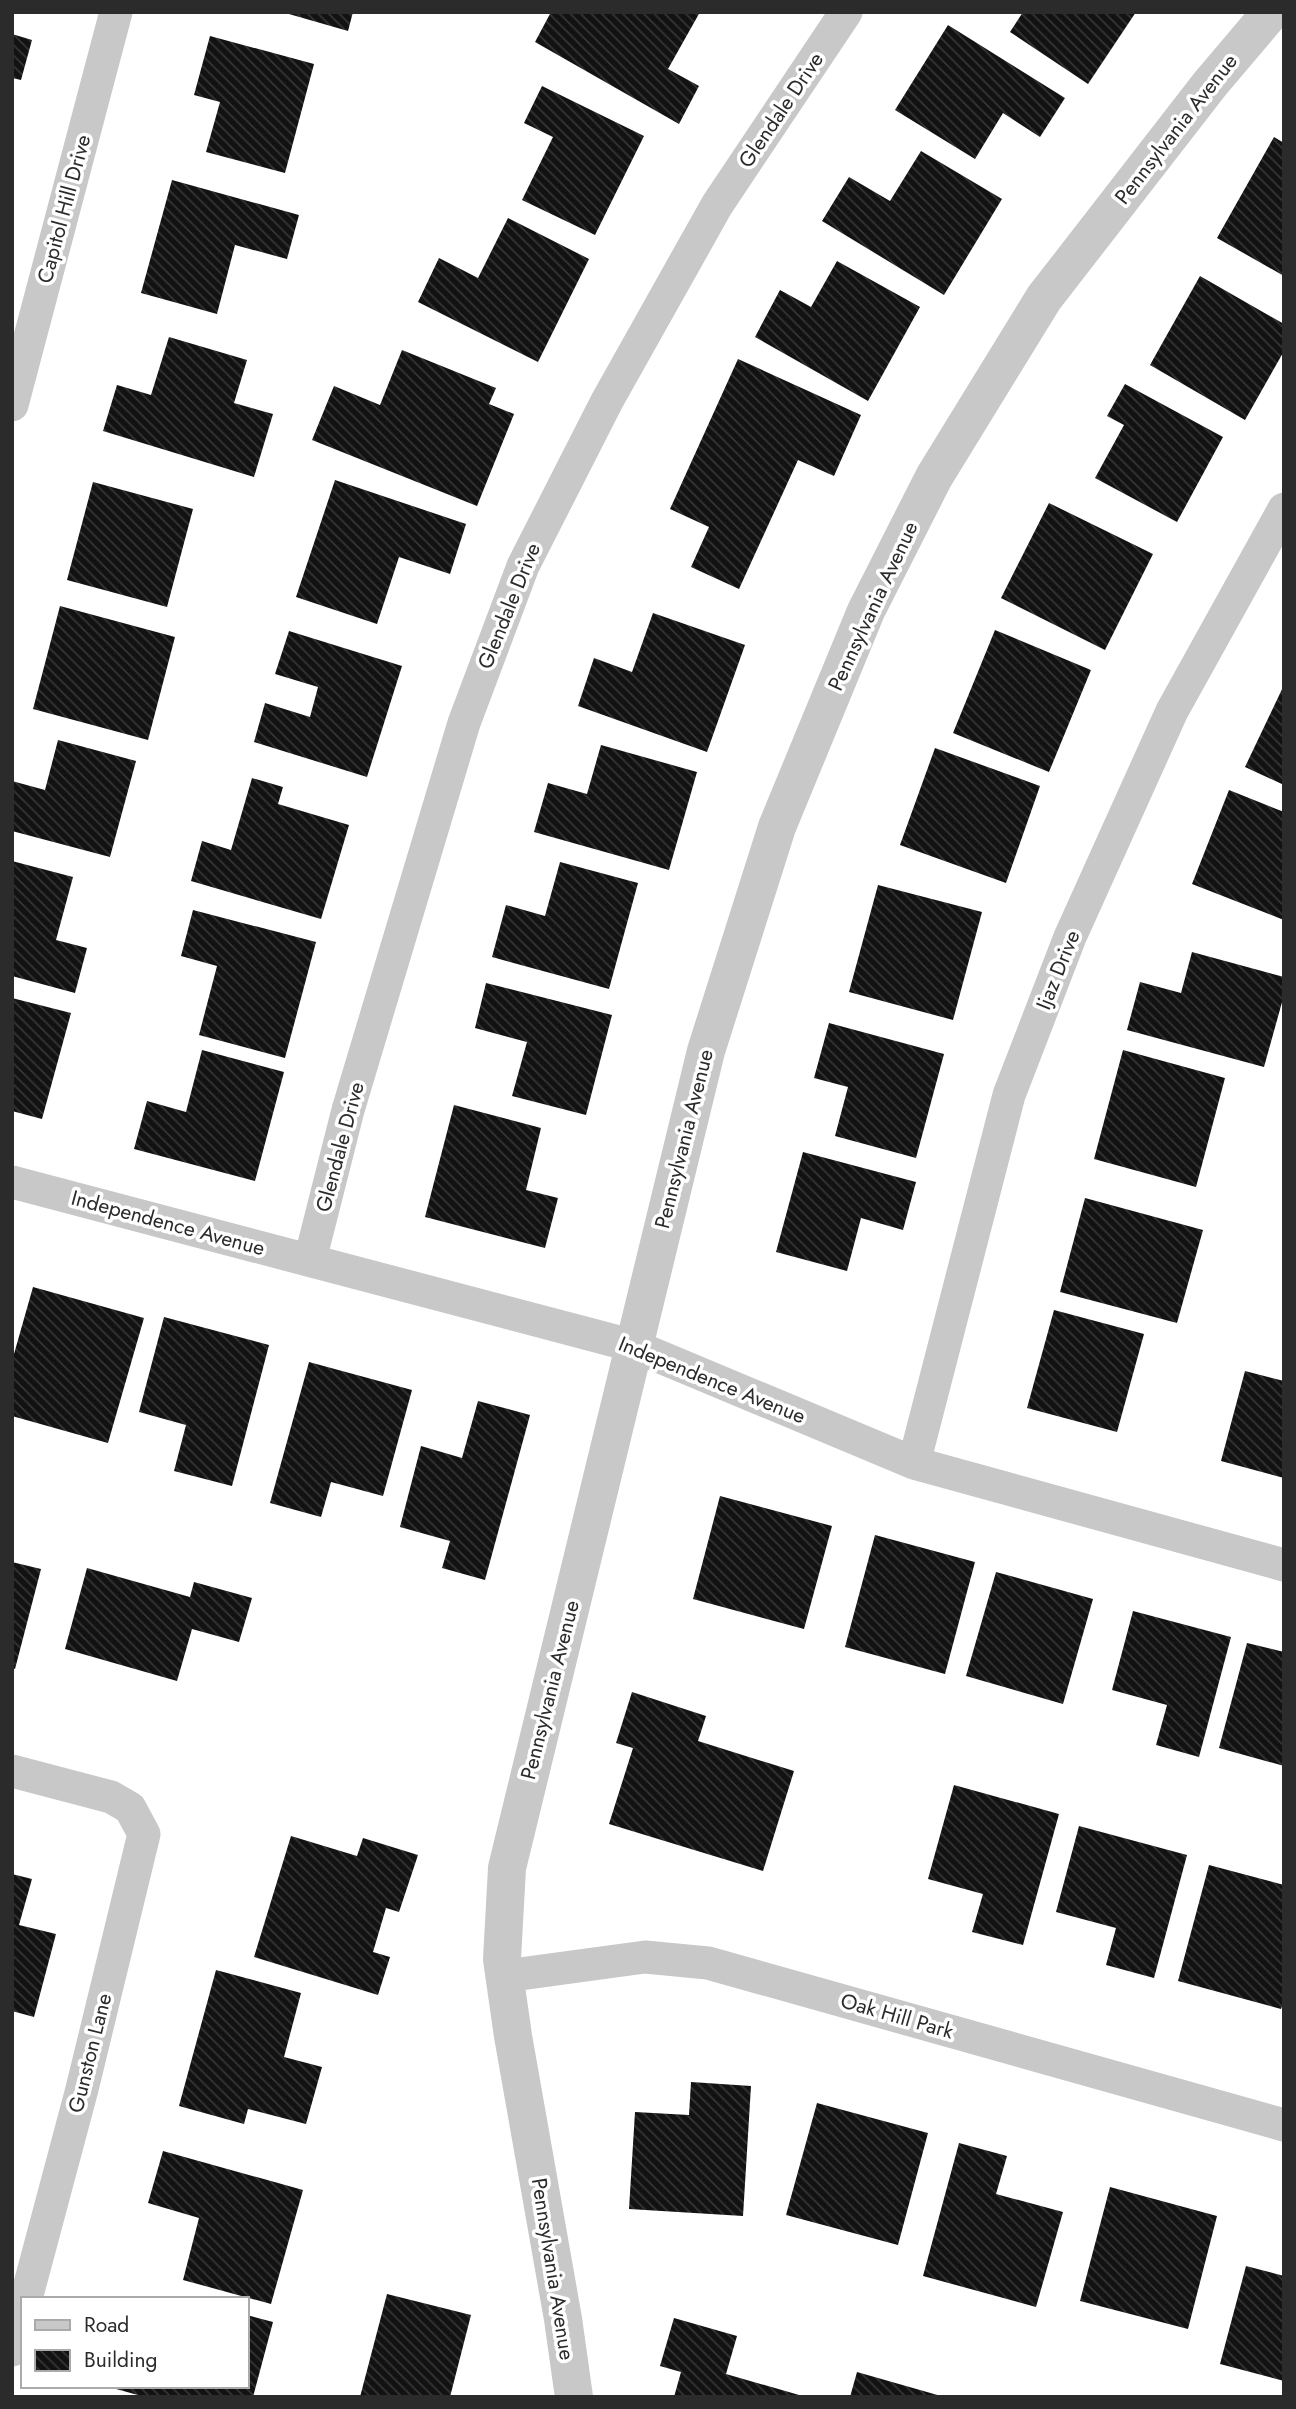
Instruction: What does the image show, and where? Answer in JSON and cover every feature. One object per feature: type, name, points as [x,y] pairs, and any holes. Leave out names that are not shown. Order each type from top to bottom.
[{"type":"street","name":"Capitol Hill Drive","points":[[12,405],[116,12]]},
{"type":"street","name":"Glendale Drive","points":[[310,1260],[348,1110],[464,723],[523,566],[607,401],[717,205],[846,12]]},
{"type":"street","name":"Pennsylvania Avenue","points":[[574,2397],[502,1959],[507,1868],[706,1051],[777,827],[866,611],[934,477],[1044,298],[1210,84],[1271,12]]},
{"type":"street","name":"Ijaz Drive","points":[[914,1462],[1009,1095],[1070,937],[1172,711],[1284,509]]},
{"type":"street","name":"Independence Avenue","points":[[12,1182],[634,1346],[914,1462],[1284,1566]]},
{"type":"street","name":"Gunston Lane","points":[[12,1770],[111,1797],[130,1808],[144,1834],[82,2089],[27,2297]]},
{"type":"street","name":"Oak Hill Park","points":[[505,1976],[645,1957],[708,1963],[1284,2125]]},
{"type":"street","points":[[12,2350],[21,2318]]},
{"type":"building","points":[[282,12],[353,12],[348,31]]},
{"type":"building","points":[[551,12],[700,12],[668,69],[699,86],[679,124],[535,42]]},
{"type":"building","points":[[1023,12],[1136,12],[1088,84],[1010,32]]},
{"type":"building","points":[[948,25],[1065,98],[1040,137],[1003,113],[975,159],[895,110]]},
{"type":"building","points":[[12,34],[32,40],[21,80],[12,78]]},
{"type":"building","points":[[210,36],[314,64],[285,173],[206,152],[220,102],[194,95]]},
{"type":"building","points":[[542,86],[644,136],[595,235],[522,200],[553,137],[524,123]]},
{"type":"building","points":[[1274,137],[1284,143],[1284,276],[1217,238]]},
{"type":"building","points":[[921,151],[1002,199],[944,295],[822,221],[849,177],[890,201]]},
{"type":"building","points":[[172,180],[299,215],[287,259],[235,245],[217,314],[141,293]]},
{"type":"building","points":[[508,218],[589,259],[538,362],[418,302],[439,258],[478,278]]},
{"type":"building","points":[[837,261],[920,307],[868,401],[755,337],[780,290],[811,307]]},
{"type":"building","points":[[1200,276],[1284,324],[1284,351],[1245,420],[1150,365]]},
{"type":"building","points":[[169,337],[247,360],[234,403],[273,414],[254,477],[103,431],[117,385],[151,395]]},
{"type":"building","points":[[402,350],[496,388],[489,404],[514,414],[477,506],[312,440],[334,386],[380,405]]},
{"type":"building","points":[[738,359],[861,415],[834,476],[798,460],[739,589],[691,567],[709,527],[670,509]]},
{"type":"building","points":[[1125,384],[1223,437],[1177,522],[1095,478],[1124,425],[1107,416]]},
{"type":"building","points":[[335,480],[466,524],[450,574],[399,557],[377,624],[296,597]]},
{"type":"building","points":[[93,482],[193,509],[167,607],[67,580]]},
{"type":"building","points":[[1049,503],[1153,554],[1105,650],[1001,598]]},
{"type":"building","points":[[60,606],[175,637],[148,740],[33,709]]},
{"type":"building","points":[[653,613],[745,645],[707,752],[578,706],[594,658],[632,672]]},
{"type":"building","points":[[995,630],[1091,670],[1049,772],[953,733]]},
{"type":"building","points":[[289,631],[402,666],[367,777],[254,742],[265,703],[310,717],[318,687],[275,674]]},
{"type":"building","points":[[1284,685],[1284,785],[1245,767]]},
{"type":"building","points":[[58,740],[136,761],[110,857],[12,831],[12,781],[45,790]]},
{"type":"building","points":[[601,745],[697,772],[669,870],[534,832],[548,783],[587,794]]},
{"type":"building","points":[[935,748],[1040,786],[1006,883],[900,845]]},
{"type":"building","points":[[252,778],[283,787],[278,804],[349,825],[321,919],[191,881],[202,841],[231,850]]},
{"type":"building","points":[[1229,790],[1284,812],[1284,920],[1192,884]]},
{"type":"building","points":[[12,861],[73,877],[56,940],[87,948],[75,993],[12,976]]},
{"type":"building","points":[[560,862],[638,883],[609,989],[492,957],[506,905],[545,916]]},
{"type":"building","points":[[878,885],[982,912],[953,1020],[849,992]]},
{"type":"building","points":[[193,910],[316,942],[285,1058],[199,1035],[217,966],[181,956]]},
{"type":"building","points":[[1192,952],[1284,977],[1284,995],[1264,1067],[1127,1030],[1140,982],[1181,993]]},
{"type":"building","points":[[486,983],[612,1015],[586,1115],[512,1096],[527,1042],[475,1028]]},
{"type":"building","points":[[12,998],[71,1013],[42,1119],[12,1111]]},
{"type":"building","points":[[829,1023],[944,1054],[916,1158],[835,1136],[848,1087],[814,1078]]},
{"type":"building","points":[[202,1050],[284,1072],[255,1181],[134,1149],[147,1101],[186,1112]]},
{"type":"building","points":[[1123,1050],[1225,1078],[1196,1187],[1094,1159]]},
{"type":"building","points":[[454,1105],[541,1128],[526,1190],[558,1198],[545,1248],[425,1217]]},
{"type":"building","points":[[803,1152],[916,1182],[903,1230],[861,1218],[847,1271],[776,1252]]},
{"type":"building","points":[[1085,1198],[1203,1230],[1177,1323],[1060,1292]]},
{"type":"building","points":[[33,1287],[144,1318],[108,1443],[12,1416],[12,1361]]},
{"type":"building","points":[[1054,1310],[1144,1334],[1117,1432],[1027,1408]]},
{"type":"building","points":[[164,1317],[269,1345],[232,1486],[174,1471],[186,1425],[139,1412]]},
{"type":"building","points":[[309,1362],[412,1390],[383,1496],[331,1482],[321,1517],[270,1503]]},
{"type":"building","points":[[1245,1371],[1284,1381],[1284,1478],[1221,1461]]},
{"type":"building","points":[[478,1401],[530,1415],[485,1580],[442,1568],[450,1541],[400,1527],[421,1446],[462,1458]]},
{"type":"building","points":[[720,1496],[832,1526],[804,1629],[693,1599]]},
{"type":"building","points":[[875,1535],[975,1562],[945,1674],[845,1647]]},
{"type":"building","points":[[12,1562],[41,1569],[15,1669],[12,1668]]},
{"type":"building","points":[[87,1568],[190,1597],[194,1582],[252,1598],[239,1642],[192,1629],[177,1681],[65,1649]]},
{"type":"building","points":[[996,1572],[1093,1599],[1063,1704],[966,1676]]},
{"type":"building","points":[[1133,1611],[1231,1637],[1199,1757],[1156,1745],[1167,1705],[1112,1690]]},
{"type":"building","points":[[1247,1643],[1284,1652],[1284,1766],[1219,1748]]},
{"type":"building","points":[[632,1692],[706,1716],[698,1741],[794,1771],[763,1871],[609,1824],[633,1748],[616,1743]]},
{"type":"building","points":[[954,1785],[1059,1814],[1023,1945],[972,1932],[983,1894],[928,1879]]},
{"type":"building","points":[[1079,1826],[1187,1855],[1154,1978],[1106,1965],[1116,1928],[1056,1912]]},
{"type":"building","points":[[291,1836],[357,1856],[363,1838],[418,1855],[399,1912],[386,1908],[373,1952],[390,1957],[378,1995],[254,1957]]},
{"type":"building","points":[[1209,1865],[1284,1885],[1284,2001],[1281,2009],[1178,1981]]},
{"type":"building","points":[[12,1874],[32,1879],[19,1925],[56,1934],[34,2017],[12,2011]]},
{"type":"building","points":[[216,1970],[301,1993],[284,2057],[322,2067],[306,2124],[248,2109],[244,2124],[179,2106]]},
{"type":"building","points":[[691,2082],[751,2086],[743,2216],[629,2209],[635,2112],[689,2115]]},
{"type":"building","points":[[817,2103],[928,2133],[898,2245],[786,2215]]},
{"type":"building","points":[[959,2143],[1007,2156],[996,2194],[1063,2212],[1036,2307],[923,2276]]},
{"type":"building","points":[[163,2151],[303,2190],[271,2304],[183,2280],[199,2218],[148,2203]]},
{"type":"building","points":[[1110,2187],[1217,2216],[1188,2329],[1080,2301]]},
{"type":"building","points":[[1246,2266],[1284,2276],[1284,2381],[1220,2364]]},
{"type":"building","points":[[387,2294],[471,2315],[450,2397],[360,2397]]},
{"type":"building","points":[[248,2315],[273,2322],[253,2397],[145,2397],[113,2388],[248,2388]]},
{"type":"building","points":[[674,2318],[737,2336],[726,2374],[806,2397],[674,2397],[681,2372],[660,2366]]},
{"type":"building","points":[[857,2372],[941,2396],[941,2397],[850,2397]]}]
